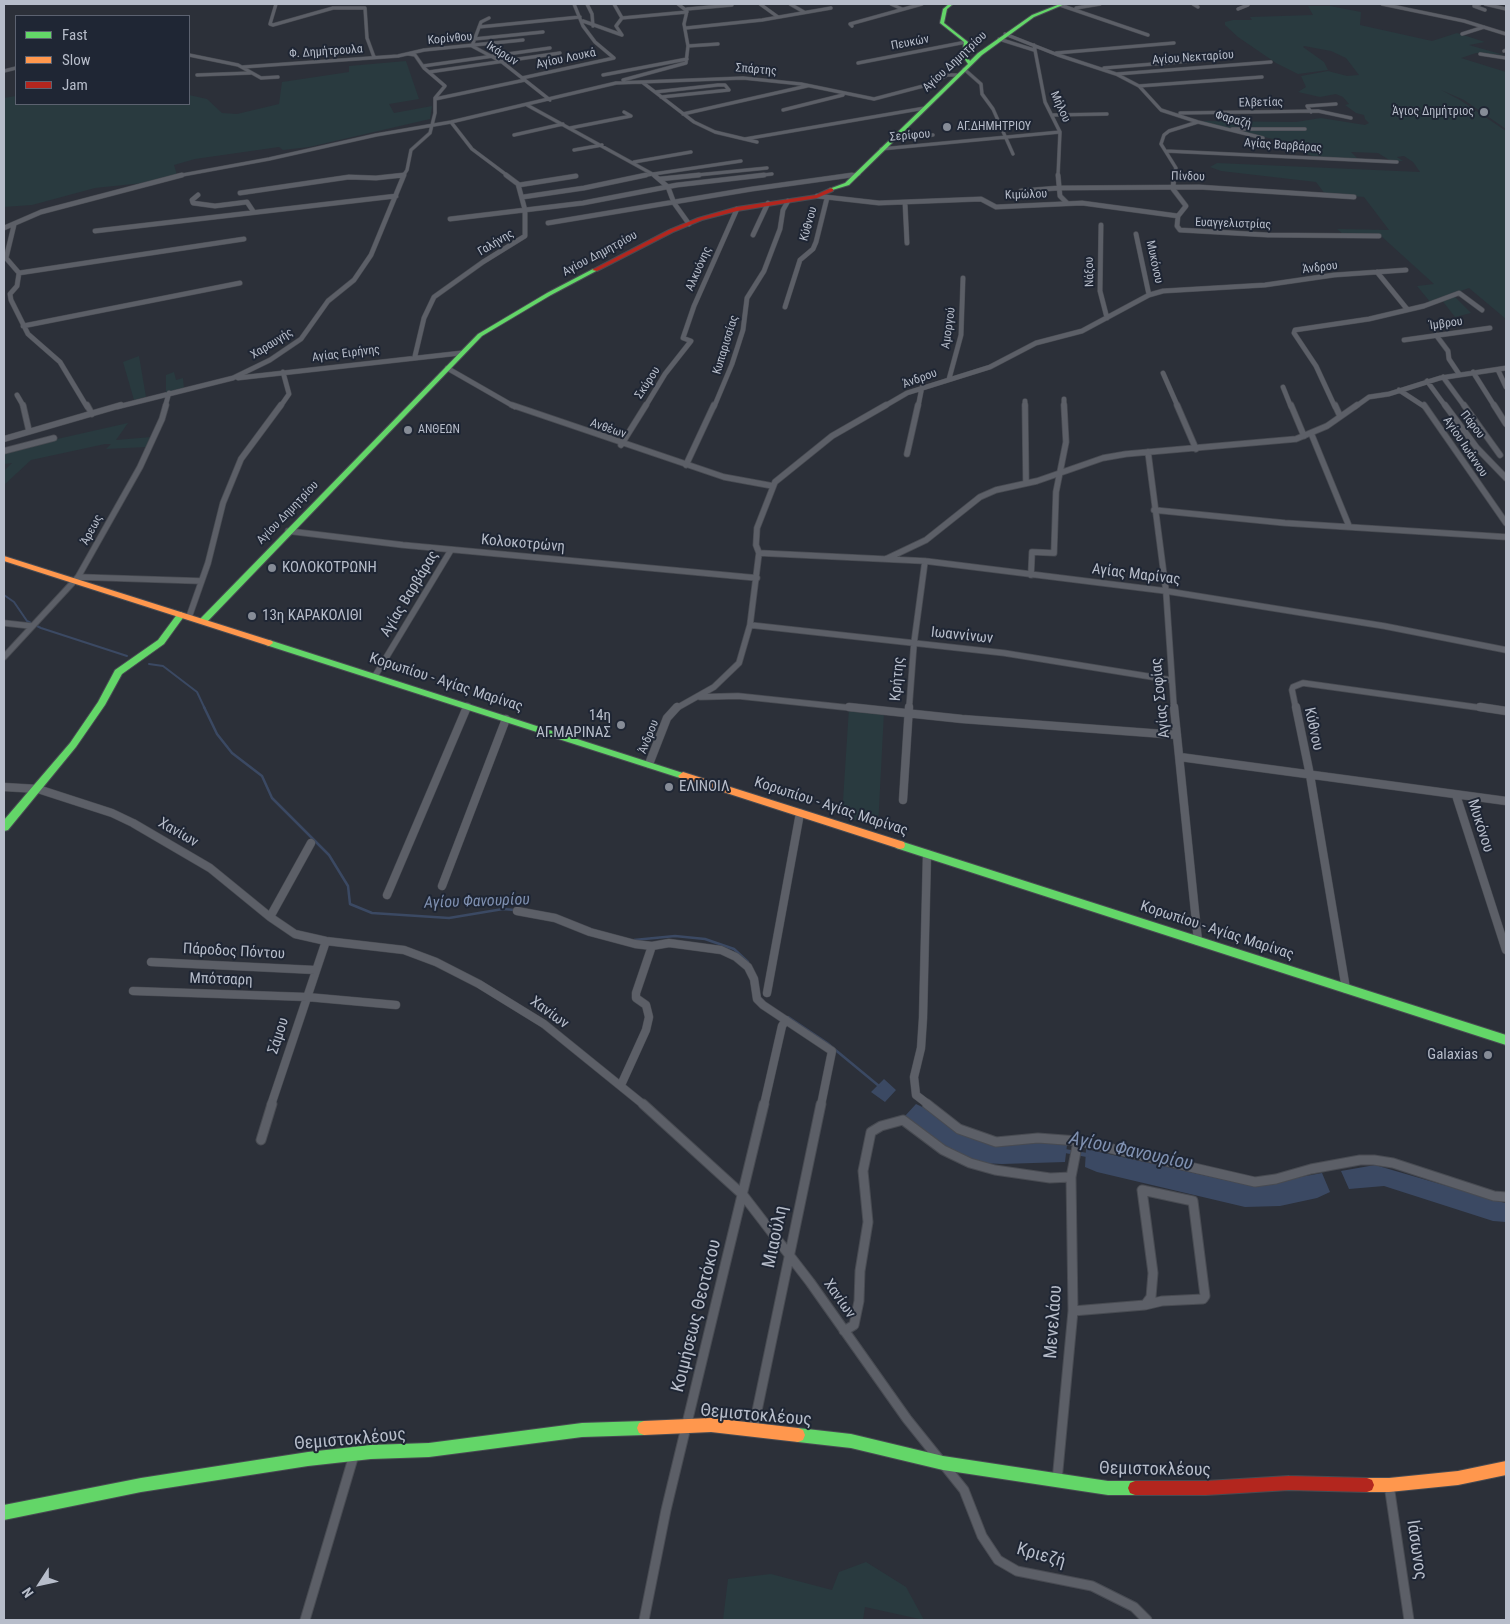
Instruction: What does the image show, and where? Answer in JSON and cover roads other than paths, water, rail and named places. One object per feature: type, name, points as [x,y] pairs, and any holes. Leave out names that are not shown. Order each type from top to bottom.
[{"type":"street","points":[[276,4],[270,24],[273,26],[333,8],[365,8],[367,38],[374,57]]},
{"type":"street","points":[[574,4],[581,19],[593,26],[620,36],[622,35],[616,26],[622,18],[687,11],[712,5],[732,5]]},
{"type":"street","points":[[588,4],[592,14],[593,26]]},
{"type":"street","points":[[614,4],[622,18]]},
{"type":"street","points":[[678,4],[687,11]]},
{"type":"street","points":[[760,4],[778,17]]},
{"type":"street","points":[[790,4],[804,12]]},
{"type":"street","points":[[893,4],[890,4],[902,9]]},
{"type":"street","points":[[852,26],[850,24],[922,4]]},
{"type":"street","points":[[951,4],[945,9],[942,23],[966,42],[963,69],[978,80],[982,94],[993,109],[1013,154]]},
{"type":"street","points":[[1062,4],[1148,35]]},
{"type":"street","name":"Αγίου Δημητρίου","points":[[203,621],[288,531],[480,335],[549,294],[622,255],[689,224],[737,209],[816,196],[842,186],[859,174],[881,149],[895,139],[963,69],[1002,36],[1033,16],[1062,4]]},
{"type":"street","points":[[1074,8],[1100,4]]},
{"type":"street","points":[[1193,4],[1198,8]]},
{"type":"street","points":[[1238,9],[1248,5],[1246,4]]},
{"type":"street","points":[[1382,4],[1485,27],[1506,34]]},
{"type":"street","points":[[1480,4],[1474,6],[1485,10]]},
{"type":"street","points":[[1485,4],[1506,9]]},
{"type":"street","points":[[686,28],[778,17],[831,8]]},
{"type":"street","points":[[616,83],[686,63],[688,46],[684,24],[687,11]]},
{"type":"street","name":"Ικάρων","points":[[489,18],[481,22],[472,46],[502,62],[550,100]]},
{"type":"street","points":[[479,27],[581,19]]},
{"type":"street","name":"Αγίου Λουκά","points":[[434,99],[614,58],[595,42],[581,19]]},
{"type":"street","points":[[1462,34],[1485,27]]},
{"type":"street","points":[[474,39],[543,32]]},
{"type":"street","points":[[1002,36],[1034,47]]},
{"type":"street","points":[[1002,36],[1116,74],[1139,86],[1156,107],[1198,122]]},
{"type":"street","name":"Κορίνθου","points":[[409,54],[424,50],[523,40]]},
{"type":"street","name":"Πευκών","points":[[858,63],[966,42]]},
{"type":"street","points":[[1053,54],[1174,43]]},
{"type":"street","points":[[688,46],[718,44]]},
{"type":"street","name":"Μήλου","points":[[1034,47],[1045,103],[1053,115],[1060,132],[1058,188]]},
{"type":"street","points":[[423,66],[550,48]]},
{"type":"street","points":[[429,72],[560,53]]},
{"type":"street","points":[[343,54],[344,65]]},
{"type":"street","points":[[409,54],[414,55],[444,86],[443,92],[434,99],[435,114],[432,125]]},
{"type":"street","name":"Φ. Δημήτρουλα","points":[[243,67],[409,54]]},
{"type":"street","points":[[1480,54],[1506,58]]},
{"type":"street","points":[[190,55],[243,67],[250,73],[265,79],[278,77]]},
{"type":"street","points":[[603,75],[687,59]]},
{"type":"street","points":[[1101,68],[1203,60]]},
{"type":"street","name":"Αγίου Νεκταρίου","points":[[1116,74],[1271,62]]},
{"type":"street","name":"Σπάρτης","points":[[4,228],[41,212],[186,174],[270,159],[376,135],[451,122],[616,83],[736,78],[809,85],[874,99],[926,85],[963,69]]},
{"type":"street","points":[[197,74],[250,73]]},
{"type":"street","points":[[1139,86],[1262,78]]},
{"type":"street","points":[[642,82],[683,114],[714,132],[757,142]]},
{"type":"street","points":[[655,92],[718,85],[725,86],[729,90],[661,97]]},
{"type":"street","points":[[683,114],[809,85]]},
{"type":"street","points":[[783,110],[846,94]]},
{"type":"street","points":[[1311,112],[1308,106],[1336,104]]},
{"type":"street","points":[[527,105],[602,144],[652,173],[668,187],[674,203],[689,224]]},
{"type":"street","points":[[745,139],[925,108]]},
{"type":"street","points":[[570,128],[631,116],[624,112]]},
{"type":"street","name":"Ελβετίας","points":[[1171,113],[1311,112],[1351,118]]},
{"type":"street","points":[[1053,115],[1107,114]]},
{"type":"street","points":[[451,122],[472,149],[519,185],[576,176]]},
{"type":"street","points":[[1172,186],[1176,168],[1161,144],[1164,135],[1175,127],[1198,122]]},
{"type":"street","name":"Φαραζή","points":[[1198,122],[1263,138]]},
{"type":"street","points":[[514,135],[563,124]]},
{"type":"street","name":"Χαραυγής","points":[[4,439],[169,393],[233,378],[270,360],[302,339],[328,301],[348,286],[362,268],[384,228],[388,210],[396,196],[400,180],[410,162],[411,150],[430,132],[432,125]]},
{"type":"street","points":[[1232,129],[1305,129]]},
{"type":"street","name":"Σερίφου","points":[[881,149],[1060,132]]},
{"type":"street","points":[[895,139],[933,135]]},
{"type":"street","points":[[574,150],[602,144]]},
{"type":"street","name":"Αγίας Βαρβάρας","points":[[1166,151],[1397,162]]},
{"type":"street","points":[[634,162],[691,152]]},
{"type":"street","points":[[523,197],[596,186],[652,173],[741,161]]},
{"type":"street","points":[[660,179],[767,168]]},
{"type":"street","points":[[450,219],[584,203],[668,187],[772,174]]},
{"type":"street","points":[[548,223],[752,189],[859,174]]},
{"type":"street","points":[[240,193],[353,177],[371,178],[404,175]]},
{"type":"street","name":"Γαλήνης","points":[[415,356],[424,318],[434,297],[483,262],[525,236],[525,210],[519,185]]},
{"type":"street","name":"Πίνδου","points":[[1021,191],[1058,188],[1172,186],[1325,198],[1354,197]]},
{"type":"street","name":"Ευαγγελιστρίας","points":[[1172,186],[1186,206],[1178,216],[1178,229],[1189,232],[1379,236]]},
{"type":"street","points":[[1058,188],[1060,196],[1067,204]]},
{"type":"street","points":[[198,195],[192,200],[193,203],[215,206],[247,202],[253,210]]},
{"type":"street","points":[[95,231],[253,210],[396,196]]},
{"type":"street","name":"Κιμώλου","points":[[816,196],[871,203],[980,200],[996,207],[1082,203],[1178,216]]},
{"type":"street","name":"Κύθνου","points":[[786,307],[800,260],[813,249],[816,242],[827,198]]},
{"type":"street","name":"Κυπαρισσίας","points":[[686,465],[729,371],[743,330],[747,298],[764,271],[780,229],[783,210],[788,201]]},
{"type":"street","points":[[753,236],[768,203]]},
{"type":"street","points":[[906,203],[907,243]]},
{"type":"street","name":"Αλκυόνης","points":[[683,338],[700,288],[737,209]]},
{"type":"street","points":[[4,297],[10,295],[17,286],[19,273],[6,258],[14,225]]},
{"type":"street","name":"Νάξου","points":[[1101,225],[1100,291],[1107,318]]},
{"type":"street","name":"Μυκόνου","points":[[1136,234],[1149,295]]},
{"type":"street","points":[[19,273],[244,239]]},
{"type":"street","name":"Άνδρου","points":[[649,764],[667,718],[676,708],[714,687],[739,664],[750,625],[757,578],[759,553],[756,545],[757,528],[773,486],[832,436],[907,393],[990,368],[1036,344],[1082,331],[1149,295],[1178,288],[1265,285],[1406,270]]},
{"type":"street","points":[[1377,272],[1407,309]]},
{"type":"street","name":"Αμοργού","points":[[949,379],[961,335],[963,278]]},
{"type":"street","points":[[23,326],[240,283]]},
{"type":"street","points":[[1340,416],[1316,366],[1294,333],[1295,330],[1369,319],[1459,294],[1464,295],[1482,310]]},
{"type":"street","points":[[10,295],[23,326],[35,341],[60,362],[92,414]]},
{"type":"street","name":"Ίμβρου","points":[[1404,340],[1490,328]]},
{"type":"street","points":[[1436,335],[1448,351],[1449,359],[1459,374]]},
{"type":"street","name":"Σκύρου","points":[[622,445],[665,374],[690,341],[683,338]]},
{"type":"street","name":"Αγίας Ειρήνης","points":[[233,378],[415,356],[461,353]]},
{"type":"street","name":"Ανθέων","points":[[447,368],[516,408],[622,445],[655,453],[735,481],[773,486]]},
{"type":"street","points":[[884,560],[926,540],[980,497],[996,490],[1026,483],[1103,458],[1296,438],[1311,433],[1368,397],[1442,377],[1506,368]]},
{"type":"street","points":[[1498,370],[1506,387]]},
{"type":"street","points":[[4,827],[38,789],[90,722],[118,672],[161,642],[185,616],[208,563],[223,503],[241,459],[289,394],[284,372]]},
{"type":"street","points":[[1473,372],[1506,424]]},
{"type":"street","points":[[1163,373],[1196,449]]},
{"type":"street","points":[[1442,377],[1500,455]]},
{"type":"street","name":"Πάρου","points":[[1427,381],[1477,448],[1506,478]]},
{"type":"street","points":[[1284,386],[1304,436]]},
{"type":"street","points":[[907,454],[922,387]]},
{"type":"street","name":"Αγίου Ιωάννου","points":[[1399,390],[1421,402],[1432,414],[1474,480],[1506,523]]},
{"type":"street","name":"Άρεως","points":[[4,657],[33,623],[76,579],[140,467],[162,419],[169,393]]},
{"type":"street","points":[[17,395],[24,407],[29,431]]},
{"type":"street","points":[[1031,574],[1032,552],[1054,553],[1056,492],[1062,472],[1066,442],[1064,399]]},
{"type":"street","points":[[1025,401],[1026,483]]},
{"type":"street","points":[[1311,433],[1349,526]]},
{"type":"street","points":[[4,451],[54,438]]},
{"type":"street","name":"Αγίας Σοφίας","points":[[1148,452],[1166,591],[1171,680],[1198,941]]},
{"type":"street","points":[[1154,510],[1506,537]]},
{"type":"street","name":"Κολοκοτρώνη","points":[[288,531],[323,537],[451,550],[757,578]]},
{"type":"street","name":"Αγίας Βαρβάρας","points":[[375,676],[451,550]]},
{"type":"street","name":"Αγίας Μαρίνας","points":[[759,553],[925,561],[1166,591],[1384,626],[1506,650]]},
{"type":"street","name":"Κορωπίου - Αγίας Μαρίνας","points":[[4,558],[76,579],[185,616],[1506,1040]]},
{"type":"street","name":"Κρήτης","points":[[903,800],[914,643],[925,561]]},
{"type":"street","points":[[76,579],[201,581]]},
{"type":"street","points":[[4,623],[33,623]]},
{"type":"street","name":"Ιωαννίνων","points":[[750,625],[1041,658],[1171,680]]},
{"type":"street","name":"Κύθνου","points":[[1346,989],[1310,775],[1292,690],[1297,685],[1316,685],[1506,710]]},
{"type":"street","points":[[698,697],[738,696],[908,713],[1177,734]]},
{"type":"street","points":[[387,895],[468,706]]},
{"type":"street","points":[[442,886],[506,719]]},
{"type":"street","points":[[1180,757],[1506,801]]},
{"type":"street","name":"Χανίων","points":[[4,786],[38,789],[133,823],[210,868],[270,917],[295,934],[326,941],[404,950],[436,962],[503,997],[544,1024],[681,1136],[743,1195],[789,1255],[907,1419],[944,1463]]},
{"type":"street","name":"Μυκόνου","points":[[1456,795],[1506,950]]},
{"type":"street","points":[[767,993],[800,813]]},
{"type":"street","points":[[270,917],[311,842]]},
{"type":"street","points":[[926,854],[923,1018],[921,1048],[914,1078],[916,1095],[959,1129],[988,1140],[1038,1138],[1078,1144],[1255,1182],[1360,1160],[1374,1160],[1393,1163],[1494,1196],[1506,1197]]},
{"type":"street","points":[[517,911],[555,918],[590,932],[635,944],[652,946],[669,943],[704,946],[736,957],[752,973],[757,999],[786,1020]]},
{"type":"street","name":"Σάμου","points":[[261,1140],[326,941]]},
{"type":"street","points":[[620,1085],[646,1030],[649,1017],[646,1005],[636,998],[636,993],[652,946]]},
{"type":"street","name":"Πάροδος Πόντου","points":[[151,962],[315,970]]},
{"type":"street","name":"Μπότσαρη","points":[[133,991],[307,997],[396,1005]]},
{"type":"street","name":"Μιαούλη","points":[[753,1430],[832,1051],[786,1020]]},
{"type":"street","name":"Κοιμήσεως Θεοτόκου","points":[[644,1620],[666,1510],[782,1026],[786,1020]]},
{"type":"street","points":[[844,1331],[854,1325],[859,1301],[860,1271],[868,1222],[863,1171],[868,1137],[871,1132],[881,1126],[903,1120],[943,1150],[970,1163],[995,1170],[1050,1178],[1071,1177]]},
{"type":"street","name":"Μενελάου","points":[[1057,1482],[1073,1311],[1071,1177],[1078,1144]]},
{"type":"street","points":[[1073,1311],[1145,1305],[1162,1301],[1203,1299],[1205,1288],[1193,1201],[1142,1190],[1153,1273],[1151,1297],[1145,1305]]},
{"type":"street","name":"Θεμιστοκλέους","points":[[4,1513],[141,1485],[308,1459],[429,1450],[582,1430],[711,1425],[851,1441],[944,1463],[1057,1482],[1108,1488],[1206,1488],[1289,1483],[1389,1485],[1458,1478],[1506,1468]]},
{"type":"street","points":[[306,1620],[354,1455]]},
{"type":"street","name":"Κριεζή","points":[[944,1463],[964,1490],[982,1536],[998,1560],[1017,1571],[1092,1586],[1134,1607],[1146,1620]]},
{"type":"street","name":"Ιάσωνος","points":[[1389,1485],[1408,1620]]},
{"type":"water","points":[[884,1079],[896,1090],[885,1102],[871,1092]]},
{"type":"water","points":[[916,1104],[999,1144],[1047,1142],[1067,1145],[1065,1162],[982,1163],[954,1153],[905,1116]]},
{"type":"water","points":[[1086,1149],[1252,1186],[1322,1173],[1330,1192],[1317,1198],[1280,1206],[1245,1207],[1097,1172],[1085,1167]]},
{"type":"water","points":[[1375,1165],[1505,1203],[1506,1222],[1493,1221],[1384,1186],[1349,1189],[1341,1171]]},
{"type":"waterway","name":"Αγίου Φανουρίου","points":[[4,595],[14,602],[27,621],[41,628],[127,656]]},
{"type":"waterway","name":"Αγίου Φανουρίου","points":[[149,664],[163,666],[197,692],[205,709]]},
{"type":"waterway","name":"Αγίου Φανουρίου","points":[[204,707],[217,734],[232,753],[262,776],[272,798],[329,855],[348,886],[350,904],[372,913],[449,918],[503,909],[515,910]]},
{"type":"waterway","name":"Αγίου Φανουρίου","points":[[634,940],[675,936],[705,939],[734,949],[748,962]]},
{"type":"waterway","name":"Αγίου Φανουρίου","points":[[788,1017],[827,1043],[879,1086]]},
{"type":"waterway","name":"Αγίου Φανουρίου","points":[[1065,1151],[1087,1155]]},
{"type":"place","name":"Άγιος Δημήτριος","points":[[1484,112]]},
{"type":"place","name":"ΑΓ.ΔΗΜΗΤΡΙΟΥ","points":[[947,127]]},
{"type":"place","name":"ΑΝΘΕΩΝ","points":[[408,430]]},
{"type":"place","name":"ΚΟΛΟΚΟΤΡΩΝΗ","points":[[272,568]]},
{"type":"place","name":"13η ΚΑΡΑΚΟΛΙΘΙ","points":[[252,616]]},
{"type":"place","name":"14η ΑΓ.ΜΑΡΙΝΑΣ","points":[[621,725]]},
{"type":"place","name":"ΕΛΙΝΟΙΛ","points":[[669,787]]},
{"type":"place","name":"Galaxias","points":[[1488,1055]]}]
